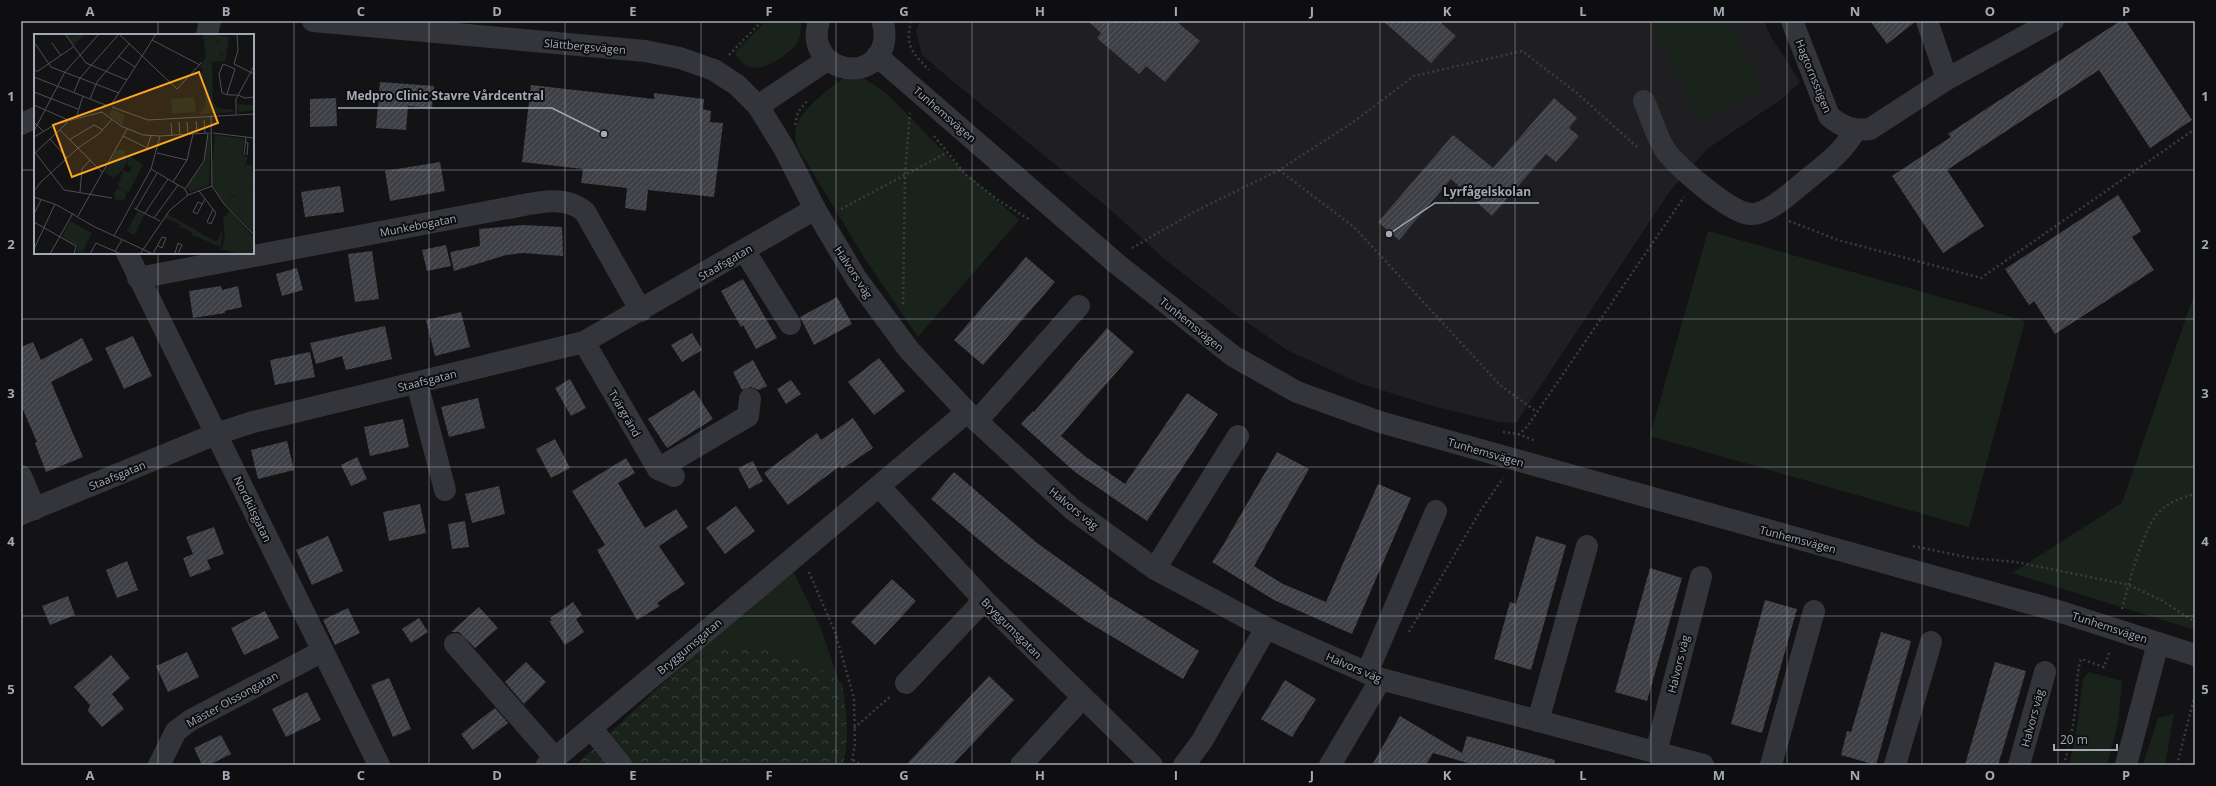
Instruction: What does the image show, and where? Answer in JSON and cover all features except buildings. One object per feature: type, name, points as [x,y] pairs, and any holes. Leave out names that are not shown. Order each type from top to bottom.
[{"type":"street","points":[[208,34],[210,21]]},
{"type":"street","name":"Slättbergsvägen","points":[[313,21],[343,22],[645,51],[680,58],[714,70],[737,84],[758,106]]},
{"type":"street","points":[[819,21],[816,40],[820,51],[827,60],[837,66],[853,68],[869,63],[877,56],[883,46],[885,35],[882,21]]},
{"type":"street","name":"Hagtornsstigen","points":[[1792,21],[1829,116],[1839,124],[1855,131]]},
{"type":"street","points":[[1927,21],[1947,79]]},
{"type":"street","points":[[1644,101],[1667,153],[1715,196],[1735,209],[1751,214],[1765,211],[1845,148],[1855,131],[1870,129],[1947,79],[2054,21]]},
{"type":"street","name":"Tunhemsvägen","points":[[877,56],[1117,264],[1233,356],[1297,392],[1380,422],[2058,610],[2195,655]]},
{"type":"street","points":[[758,106],[827,60]]},
{"type":"street","name":"Halvors väg","points":[[758,106],[784,148],[815,209],[856,278],[909,350],[972,417],[1072,509],[1155,569],[1266,628],[1374,676],[1704,765]]},
{"type":"street","points":[[21,124],[34,118]]},
{"type":"street","name":"Munkebogatan","points":[[138,278],[556,200],[576,204],[585,212],[641,311]]},
{"type":"street","name":"Staafsgatan","points":[[28,512],[216,434],[253,422],[584,342],[641,311],[815,209]]},
{"type":"street","points":[[744,250],[790,324]]},
{"type":"street","name":"Nordkilsgatan","points":[[127,254],[379,765]]},
{"type":"street","name":"Bryggumsgatan","points":[[551,762],[879,486],[972,417],[1079,306]]},
{"type":"street","name":"Tvärgränd","points":[[584,342],[666,472],[748,416],[750,399]]},
{"type":"street","points":[[417,382],[445,490]]},
{"type":"street","points":[[1155,569],[1238,436]]},
{"type":"street","points":[[21,476],[28,512]]},
{"type":"street","name":"Bryggumsgatan","points":[[879,486],[984,600],[1082,698],[1152,765]]},
{"type":"street","points":[[1330,765],[1374,676],[1436,511]]},
{"type":"street","points":[[1538,721],[1587,546]]},
{"type":"street","name":"Halvors väg","points":[[1656,752],[1701,577]]},
{"type":"street","points":[[906,682],[984,600]]},
{"type":"street","points":[[1771,765],[1814,611]]},
{"type":"street","points":[[1184,765],[1202,741],[1266,628]]},
{"type":"street","points":[[1895,765],[1931,642]]},
{"type":"street","points":[[2126,765],[2158,643]]},
{"type":"street","points":[[454,644],[551,762]]},
{"type":"street","name":"Mäster Olssongatan","points":[[158,765],[176,731],[191,720],[323,651]]},
{"type":"street","name":"Halvors väg","points":[[2019,765],[2045,672]]},
{"type":"street","points":[[1021,765],[1082,698]]},
{"type":"street","points":[[591,728],[621,765]]},
{"type":"path","points":[[714,70],[762,21]]},
{"type":"path","points":[[911,21],[908,43],[912,52],[930,71]]},
{"type":"path","points":[[2193,21],[2195,26]]},
{"type":"path","points":[[1132,248],[1194,212],[1279,170],[1352,123],[1414,76],[1522,51],[1577,93],[1641,150]]},
{"type":"path","points":[[794,128],[798,112],[811,97]]},
{"type":"path","points":[[903,305],[905,174],[910,109]]},
{"type":"path","points":[[1765,211],[1838,240],[1981,278],[2195,129]]},
{"type":"path","points":[[840,210],[948,152]]},
{"type":"path","points":[[1279,170],[1354,227],[1500,385],[1537,412]]},
{"type":"path","points":[[1409,634],[1479,513],[1502,482],[1518,434],[1527,427],[1697,180]]},
{"type":"path","points":[[1126,242],[1138,252]]},
{"type":"path","points":[[1496,431],[1518,434],[1542,444]]},
{"type":"path","points":[[2064,765],[2070,740],[2076,701],[2077,674],[2081,659],[2104,667],[2129,585],[2151,523],[2160,510],[2181,497],[2195,494]]},
{"type":"path","points":[[1911,546],[1971,558],[2016,562],[2129,585],[2161,600],[2195,622]]},
{"type":"path","points":[[800,552],[835,632],[854,698],[853,760],[851,765]]},
{"type":"path","points":[[854,728],[906,682]]},
{"type":"path","points":[[2177,765],[2195,694]]},
{"type":"path","points":[[853,760],[861,765]]},
{"type":"shaded area","points":[[920,21],[1764,21],[1771,37],[1800,82],[1782,99],[1707,149],[1670,191],[1516,423],[1499,422],[1432,406],[1359,383],[1287,350],[1232,312],[1163,258],[1111,210],[922,55],[916,31]]},
{"type":"green space","points":[[766,21],[801,21],[799,39],[795,46],[782,57],[769,65],[757,68],[745,65],[735,53]]},
{"type":"green space","points":[[1651,21],[1729,21],[1763,89],[1700,120]]},
{"type":"green space","points":[[847,75],[863,78],[885,92],[958,166],[1019,220],[918,337],[867,262],[798,148],[795,136],[796,127],[800,118],[814,102]]},
{"type":"green space","points":[[1708,231],[2025,321],[1969,527],[1650,436]]},
{"type":"green space","points":[[2195,292],[2195,630],[2012,573],[2122,503]]},
{"type":"green space","points":[[793,571],[820,626],[840,684],[724,647],[679,667]]},
{"type":"green space","points":[[724,647],[757,648],[806,660],[842,683],[847,734],[843,765],[576,765],[679,668]]},
{"type":"green space","points":[[2089,672],[2122,681],[2118,723],[2107,765],[2069,765],[2076,734],[2083,679]]},
{"type":"green space","points":[[2174,714],[2165,765],[2143,765],[2158,718]]},
{"type":"place","name":"Medpro Clinic Stavre Vårdcentral","points":[[604,134]]},
{"type":"place","name":"Lyrfågelskolan","points":[[1389,234]]}]
